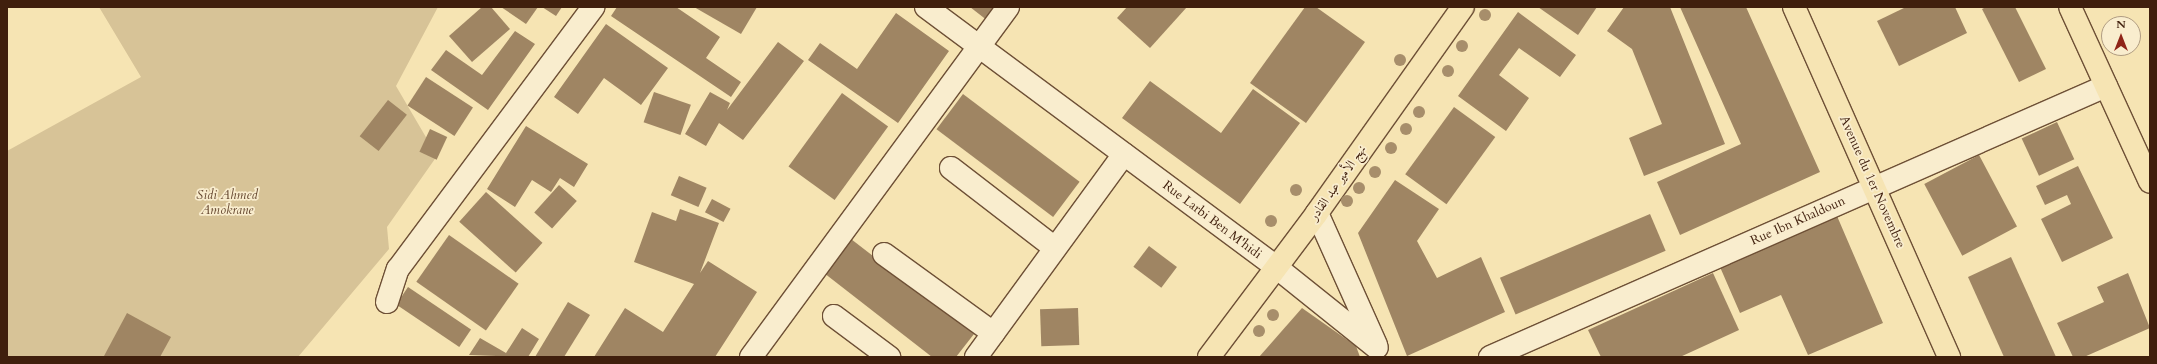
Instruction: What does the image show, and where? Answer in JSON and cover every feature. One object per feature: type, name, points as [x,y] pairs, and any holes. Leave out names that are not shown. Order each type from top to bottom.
[{"type":"main road","name":"نهج الأمير عبد القادر","points":[[1209,357],[1317,213],[1463,7]]},
{"type":"main road","name":"Avenue du 1er Novembre","points":[[1794,7],[1949,357]]},
{"type":"main road","points":[[2070,7],[2150,182]]},
{"type":"street","points":[[387,302],[398,269],[593,7]]},
{"type":"street","name":"Rue Larbi Ben M'hidi","points":[[926,7],[1276,267],[1379,352]]},
{"type":"street","points":[[751,357],[1008,7]]},
{"type":"street","name":"Rue Ibn Khaldoun","points":[[1490,357],[2106,86]]},
{"type":"street","points":[[976,357],[1124,154]]},
{"type":"street","points":[[951,168],[1055,248]]},
{"type":"street","name":"Rue Larbi Ben M'hidi","points":[[1317,213],[1379,352]]},
{"type":"street","points":[[884,254],[993,334]]},
{"type":"street","points":[[834,316],[889,357]]},
{"type":"green space","name":"Sidi Ahmed Amokrane","points":[[99,7],[438,7],[396,86],[437,156],[387,227],[389,249],[298,357],[7,357],[7,151],[141,77]]},
{"type":"building","points":[[482,7],[491,7],[510,29],[472,62],[449,36]]},
{"type":"building","points":[[501,7],[538,7],[526,24]]},
{"type":"building","points":[[542,7],[562,7],[556,16]]},
{"type":"building","points":[[617,7],[676,7],[720,37],[706,58],[741,82],[731,97],[611,16]]},
{"type":"building","points":[[694,7],[757,7],[741,34]]},
{"type":"building","points":[[970,7],[999,7],[988,21]]},
{"type":"building","points":[[1127,7],[1187,7],[1150,48],[1117,18]]},
{"type":"building","points":[[1305,7],[1316,7],[1365,42],[1306,123],[1250,83]]},
{"type":"building","points":[[1538,7],[1597,7],[1578,35]]},
{"type":"building","points":[[1624,7],[1670,7],[1725,144],[1644,176],[1629,138],[1662,124],[1632,49],[1607,31]]},
{"type":"building","points":[[1680,7],[1746,7],[1820,172],[1680,235],[1657,182],[1741,144]]},
{"type":"building","points":[[1906,7],[1955,7],[1967,33],[1899,66],[1877,21]]},
{"type":"building","points":[[1986,7],[2015,7],[2046,69],[2019,82],[1982,9]]},
{"type":"building","points":[[1518,12],[1576,55],[1560,77],[1519,48],[1499,75],[1529,98],[1506,131],[1458,96]]},
{"type":"building","points":[[896,13],[949,51],[898,123],[808,60],[820,43],[857,69]]},
{"type":"building","points":[[606,24],[668,68],[641,105],[604,78],[578,114],[554,97]]},
{"type":"building","points":[[515,31],[535,44],[488,110],[431,70],[446,50],[482,75]]},
{"type":"building","points":[[778,42],[804,61],[743,140],[719,123],[706,146],[685,134],[710,92],[730,103],[727,110]]},
{"type":"building","points":[[426,77],[473,107],[454,136],[407,106]]},
{"type":"building","points":[[1150,81],[1221,133],[1253,89],[1300,123],[1240,204],[1122,118]]},
{"type":"building","points":[[654,92],[691,105],[680,135],[644,122]]},
{"type":"building","points":[[842,93],[888,127],[835,200],[789,167]]},
{"type":"building","points":[[963,94],[1080,182],[1053,217],[937,129]]},
{"type":"building","points":[[388,100],[407,115],[379,151],[360,136]]},
{"type":"building","points":[[1454,107],[1495,137],[1446,204],[1405,174]]},
{"type":"building","points":[[2057,122],[2074,159],[2039,176],[2022,138]]},
{"type":"building","points":[[526,126],[588,164],[574,187],[560,178],[551,192],[532,180],[515,207],[487,189]]},
{"type":"building","points":[[430,129],[447,137],[437,160],[419,152]]},
{"type":"building","points":[[1979,155],[2017,227],[1962,256],[1924,184]]},
{"type":"building","points":[[2078,166],[2113,238],[2062,262],[2041,219],[2071,204],[2067,195],[2045,205],[2036,186]]},
{"type":"building","points":[[679,176],[707,188],[698,207],[671,195]]},
{"type":"building","points":[[1395,180],[1439,209],[1417,241],[1437,278],[1481,257],[1505,312],[1407,356],[1358,233]]},
{"type":"building","points":[[559,185],[577,201],[552,229],[534,212]]},
{"type":"building","points":[[486,192],[542,243],[516,273],[459,222]]},
{"type":"building","points":[[712,199],[731,209],[723,222],[705,212]]},
{"type":"building","points":[[680,209],[719,223],[700,273],[708,261],[757,292],[715,357],[594,357],[625,308],[663,332],[694,284],[634,262],[652,212],[676,221]]},
{"type":"building","points":[[1650,214],[1666,251],[1516,315],[1500,278]]},
{"type":"building","points":[[1837,216],[1883,323],[1808,355],[1781,295],[1740,313],[1720,267]]},
{"type":"building","points":[[449,235],[519,284],[486,330],[416,282]]},
{"type":"building","points":[[851,239],[974,334],[956,357],[932,357],[824,273]]},
{"type":"building","points":[[1149,246],[1177,267],[1161,288],[1133,267]]},
{"type":"building","points":[[2011,257],[2056,357],[2004,357],[1968,277]]},
{"type":"building","points":[[1713,273],[1739,330],[1680,357],[1601,357],[1588,330]]},
{"type":"building","points":[[2128,273],[2150,328],[2084,357],[2073,357],[2057,323],[2104,302],[2097,287]]},
{"type":"building","points":[[408,287],[471,329],[459,347],[396,304]]},
{"type":"building","points":[[568,302],[590,315],[564,357],[535,357]]},
{"type":"building","points":[[1078,308],[1079,345],[1041,346],[1040,309]]},
{"type":"building","points":[[1302,308],[1356,346],[1360,357],[1259,357]]},
{"type":"building","points":[[127,313],[171,337],[160,357],[104,356]]},
{"type":"building","points":[[522,328],[539,339],[528,357],[469,355],[480,338],[506,353]]}]
